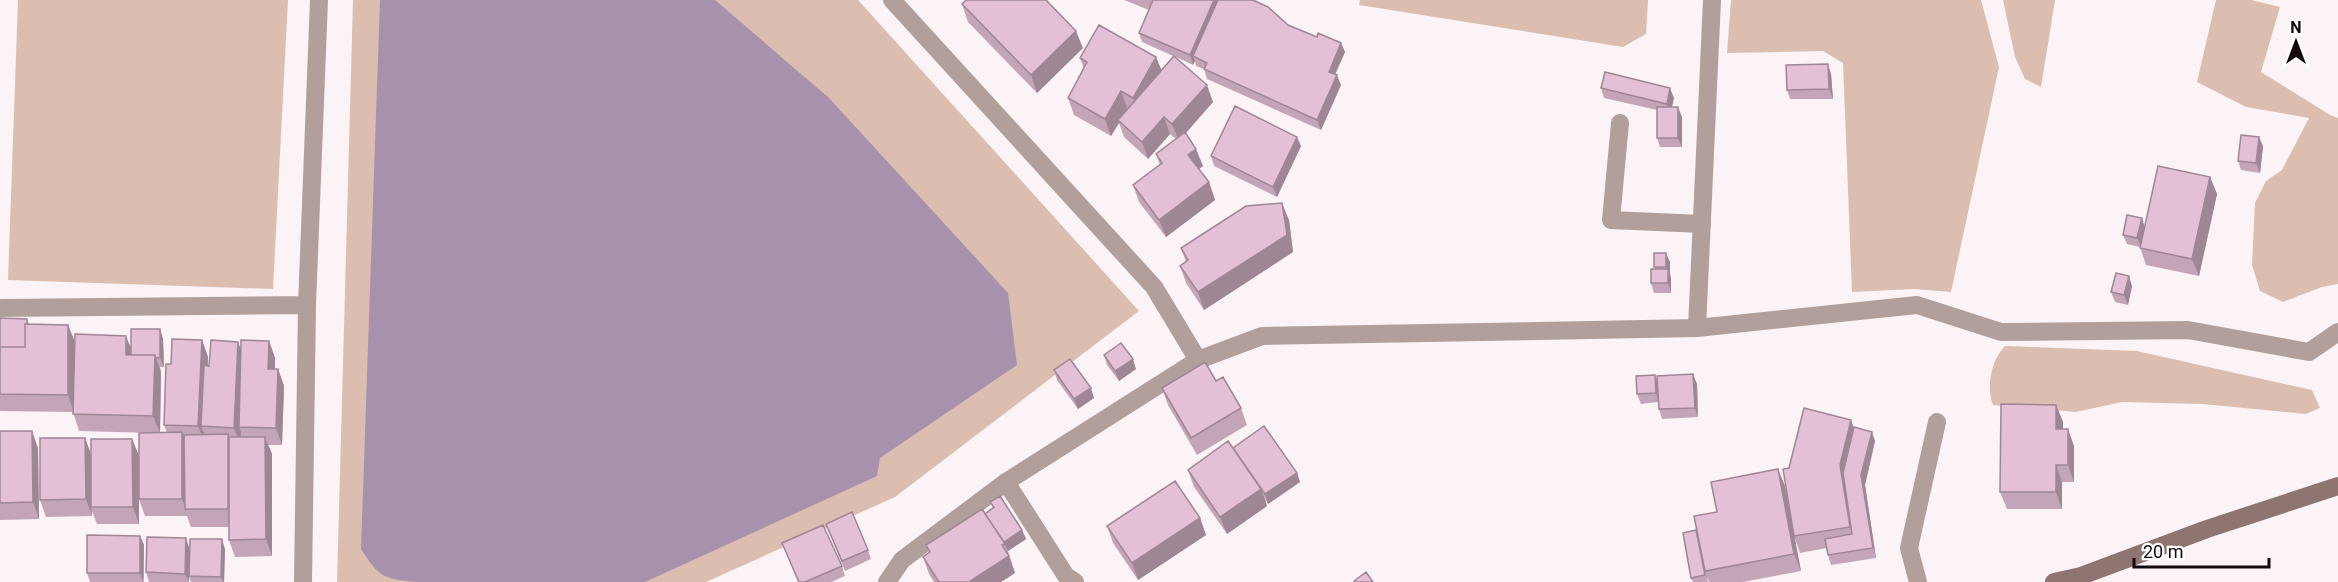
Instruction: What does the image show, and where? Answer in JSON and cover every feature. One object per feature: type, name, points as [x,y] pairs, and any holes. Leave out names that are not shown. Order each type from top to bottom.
[{"type":"street","points":[[303,582],[307,305],[319,0]]},
{"type":"street","points":[[892,0],[1154,287],[1198,360]]},
{"type":"street","points":[[1697,328],[1712,0]]},
{"type":"street","points":[[1620,123],[1611,220],[1701,224]]},
{"type":"street","points":[[0,308],[307,305]]},
{"type":"street","points":[[887,582],[902,560],[1006,482],[1198,360],[1262,336],[1697,328],[1917,305],[2001,332],[2188,330],[2309,352],[2338,332]]},
{"type":"street","points":[[1918,582],[1910,548],[1936,422]]},
{"type":"street","points":[[1006,482],[1066,576],[1075,582]]},
{"type":"street","points":[[2054,582],[2081,579],[2207,529],[2338,486]]},
{"type":"shaded area","points":[[18,0],[288,0],[273,289],[8,280]]},
{"type":"shaded area","points":[[353,0],[858,0],[1139,311],[895,497],[706,582],[337,582]]},
{"type":"shaded area","points":[[380,0],[715,0],[829,98],[1008,293],[1017,365],[880,458],[877,476],[645,582],[417,582],[396,580],[383,575],[373,566],[361,549]]},
{"type":"shaded area","points":[[1360,0],[1648,0],[1646,34],[1623,47],[1359,5]]},
{"type":"shaded area","points":[[1731,0],[1981,0],[1999,67],[1951,292],[1914,289],[1852,292],[1843,63],[1823,51],[1727,53]]},
{"type":"shaded area","points":[[2003,0],[2055,0],[2041,87],[2025,79],[2015,57]]},
{"type":"shaded area","points":[[2216,0],[2251,0],[2280,7],[2261,72],[2338,118],[2338,284],[2322,287],[2283,302],[2260,291],[2252,265],[2255,203],[2266,181],[2282,170],[2309,118],[2246,107],[2197,82]]},
{"type":"shaded area","points":[[2005,346],[2137,351],[2312,390],[2320,408],[2306,414],[2203,404],[2122,402],[2076,412],[1993,405],[1990,390],[1991,374],[1996,359]]},
{"type":"building","points":[[966,0],[1046,0],[1076,31],[1031,75],[962,4]]},
{"type":"building","points":[[1153,0],[1214,0],[1190,55],[1139,33]]},
{"type":"building","points":[[1218,0],[1253,0],[1268,7],[1288,25],[1317,37],[1318,33],[1341,43],[1329,72],[1337,75],[1317,120],[1204,69],[1207,63],[1193,56]]},
{"type":"building","points":[[1099,25],[1156,57],[1133,98],[1121,91],[1105,119],[1068,98],[1087,62],[1080,58]]},
{"type":"building","points":[[1174,56],[1207,85],[1172,124],[1164,117],[1142,142],[1118,120]]},
{"type":"building","points":[[1828,64],[1829,89],[1787,90],[1786,65]]},
{"type":"building","points":[[1605,72],[1670,88],[1667,104],[1601,88]]},
{"type":"building","points":[[1235,106],[1297,137],[1273,187],[1211,156]]},
{"type":"building","points":[[1657,107],[1678,107],[1678,138],[1657,138]]},
{"type":"building","points":[[1185,132],[1196,149],[1188,155],[1209,182],[1159,220],[1133,185],[1162,163],[1156,154]]},
{"type":"building","points":[[2241,135],[2259,137],[2256,163],[2238,161]]},
{"type":"building","points":[[2158,166],[2210,177],[2192,259],[2140,248]]},
{"type":"building","points":[[1282,203],[1287,235],[1198,292],[1180,266],[1188,260],[1181,248],[1246,206]]},
{"type":"building","points":[[2127,215],[2142,218],[2137,238],[2123,235]]},
{"type":"building","points":[[1654,253],[1666,253],[1666,267],[1654,267]]},
{"type":"building","points":[[1651,269],[1668,269],[1668,283],[1651,283]]},
{"type":"building","points":[[2116,273],[2129,276],[2124,295],[2111,292]]},
{"type":"building","points":[[0,318],[27,319],[25,347],[0,347]]},
{"type":"building","points":[[25,324],[68,325],[68,395],[0,394],[0,347],[25,347]]},
{"type":"building","points":[[131,329],[160,329],[160,358],[156,358],[155,355],[131,355]]},
{"type":"building","points":[[75,334],[126,336],[126,355],[155,355],[153,416],[73,414]]},
{"type":"building","points":[[172,339],[202,340],[198,426],[164,425],[166,364],[171,364]]},
{"type":"building","points":[[211,340],[238,342],[234,428],[201,426],[204,365],[209,366]]},
{"type":"building","points":[[241,340],[269,341],[268,369],[278,369],[276,428],[239,427]]},
{"type":"building","points":[[1121,343],[1133,359],[1115,371],[1104,355]]},
{"type":"building","points":[[1070,359],[1091,388],[1074,399],[1054,370]]},
{"type":"building","points":[[1205,362],[1216,381],[1223,377],[1241,408],[1191,438],[1162,388]]},
{"type":"building","points":[[1693,374],[1695,408],[1659,409],[1657,376]]},
{"type":"building","points":[[1655,375],[1656,393],[1637,394],[1636,376]]},
{"type":"building","points":[[2001,404],[2056,405],[2056,429],[2068,429],[2068,465],[2056,465],[2056,492],[2000,492]]},
{"type":"building","points":[[1804,408],[1851,420],[1840,465],[1850,527],[1794,536],[1783,469],[1789,468]]},
{"type":"building","points":[[1264,426],[1297,473],[1265,494],[1233,448]]},
{"type":"building","points":[[1854,427],[1872,432],[1861,475],[1873,548],[1828,555],[1825,539],[1852,534],[1843,473]]},
{"type":"building","points":[[0,431],[32,431],[33,502],[0,503]]},
{"type":"building","points":[[182,432],[182,499],[139,499],[139,433]]},
{"type":"building","points":[[228,434],[228,509],[185,509],[184,435]]},
{"type":"building","points":[[229,437],[265,437],[266,539],[229,540]]},
{"type":"building","points":[[40,438],[85,438],[86,499],[40,500]]},
{"type":"building","points":[[91,439],[132,439],[133,507],[91,507]]},
{"type":"building","points":[[1228,441],[1261,489],[1220,517],[1188,470]]},
{"type":"building","points":[[1778,469],[1794,554],[1705,571],[1694,516],[1717,512],[1711,482]]},
{"type":"building","points":[[1175,481],[1200,518],[1132,563],[1107,526]]},
{"type":"building","points":[[1000,496],[1022,530],[1004,542],[985,514],[994,507],[990,502]]},
{"type":"building","points":[[982,509],[1005,544],[1002,545],[1009,556],[969,582],[939,582],[923,557],[930,552],[926,545]]},
{"type":"building","points":[[852,512],[868,550],[842,561],[826,524]]},
{"type":"building","points":[[823,525],[842,566],[805,582],[799,582],[782,543]]},
{"type":"building","points":[[1696,530],[1705,575],[1691,578],[1683,533]]},
{"type":"building","points":[[87,535],[140,536],[140,573],[87,573]]},
{"type":"building","points":[[147,537],[186,538],[185,574],[146,572]]},
{"type":"building","points":[[190,539],[222,539],[221,577],[189,576]]},
{"type":"building","points":[[1366,572],[1373,582],[1354,581]]}]
